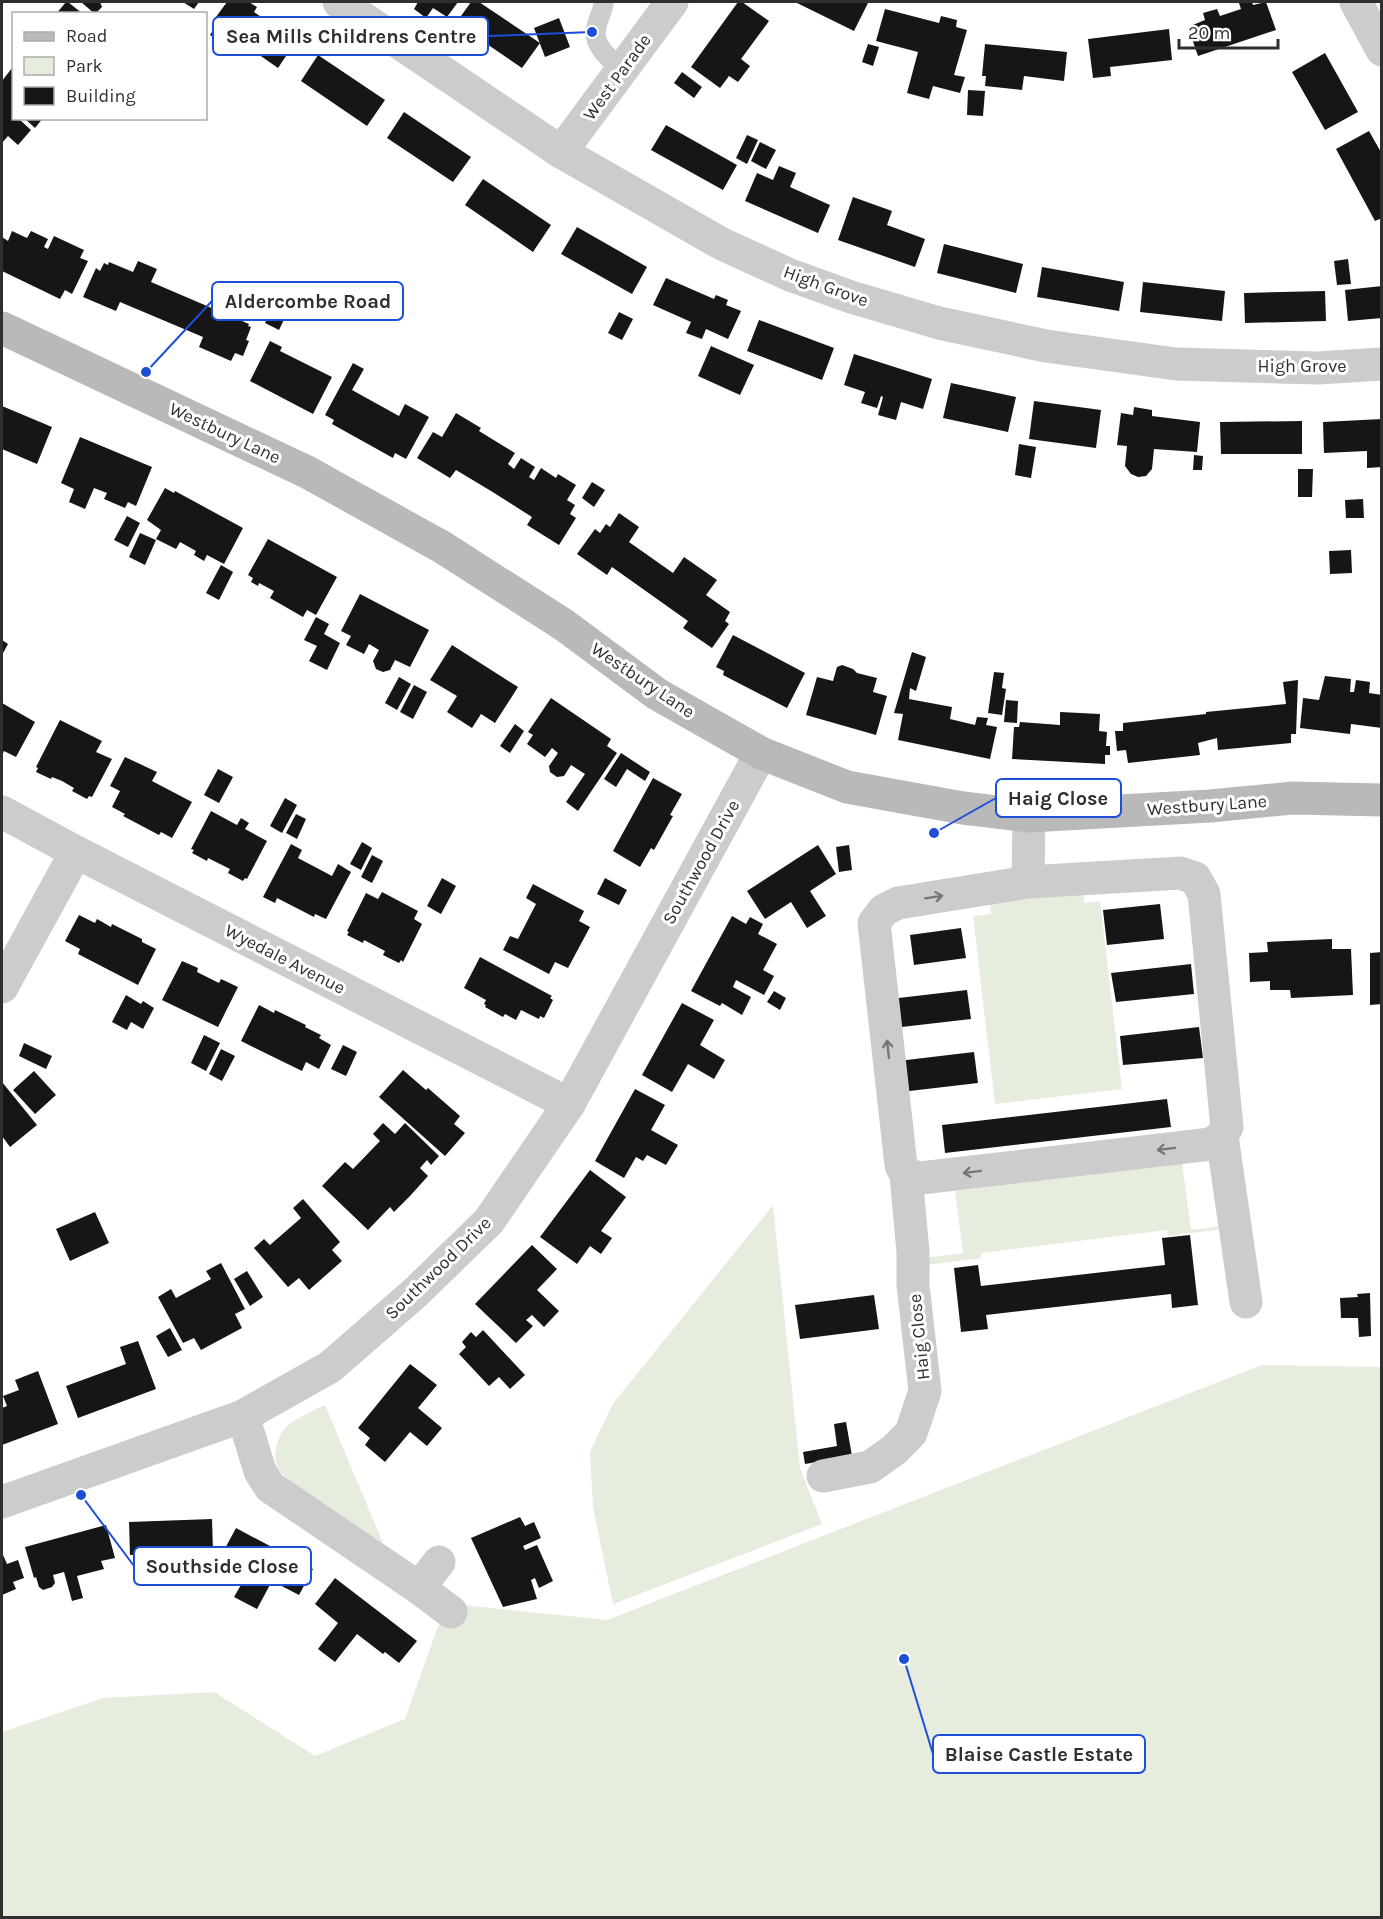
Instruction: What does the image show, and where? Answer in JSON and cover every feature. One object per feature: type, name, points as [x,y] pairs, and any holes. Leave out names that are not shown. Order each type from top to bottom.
[{"type":"street","name":"High Grove","points":[[339,2],[561,152],[722,244],[780,271],[851,297],[939,323],[1046,346],[1176,364],[1318,368],[1382,364]]},
{"type":"street","name":"West Parade","points":[[561,152],[672,2]]},
{"type":"street","points":[[1356,2],[1382,50]]},
{"type":"street","name":"Westbury Lane","points":[[2,328],[308,472],[442,547],[564,626],[657,694],[760,753],[847,787],[963,808],[1029,816],[1210,806],[1293,798],[1382,800]]},
{"type":"street","name":"Southwood Drive","points":[[2,1502],[243,1416],[330,1367],[416,1292],[489,1221],[569,1104],[760,753]]},
{"type":"street","name":"Wyedale Avenue","points":[[2,812],[569,1104]]},
{"type":"street","points":[[1028,882],[1029,816]]},
{"type":"street","points":[[2,987],[76,852]]},
{"type":"street","name":"Haig Close","points":[[823,1476],[870,1467],[894,1450],[911,1433],[925,1391],[913,1286],[913,1252],[906,1175],[901,1165],[874,923],[884,910],[898,903],[1028,882],[1180,873],[1195,878],[1204,894],[1227,1127],[1222,1136],[1246,1302]]},
{"type":"street","points":[[906,1175],[921,1178],[1210,1144],[1222,1136]]},
{"type":"street","points":[[243,1416],[260,1471],[270,1487],[451,1612]]},
{"type":"street","points":[[419,1588],[439,1562]]},
{"type":"lane","points":[[604,2],[595,37],[605,54],[622,70]]},
{"type":"green space","points":[[1083,888],[1084,903],[1100,901],[1122,1089],[995,1104],[973,916],[991,914],[990,898]]},
{"type":"green space","points":[[1182,1162],[1191,1230],[1229,1225],[1230,1228],[1168,1236],[1167,1230],[981,1253],[981,1258],[919,1266],[918,1259],[963,1253],[955,1191]]},
{"type":"green space","points":[[773,1205],[800,1468],[822,1524],[613,1604],[593,1507],[590,1452],[612,1405]]},
{"type":"green space","points":[[1262,1365],[1381,1367],[1381,1917],[2,1917],[2,1732],[103,1698],[214,1692],[315,1756],[405,1719],[438,1626],[462,1605],[607,1620]]},
{"type":"green space","points":[[325,1405],[383,1543],[309,1496],[284,1475],[276,1463],[276,1447],[285,1428],[298,1418]]},
{"type":"building","points":[[68,2],[80,12],[58,12]]},
{"type":"building","points":[[81,2],[100,2],[102,7],[97,12],[93,12]]},
{"type":"building","points":[[183,2],[199,2],[194,9]]},
{"type":"building","points":[[227,2],[249,2],[257,7],[254,12],[296,41],[278,68],[231,35],[224,44],[210,35],[217,24],[213,21]]},
{"type":"building","points":[[418,2],[458,2],[447,17],[433,8],[426,18],[414,9]]},
{"type":"building","points":[[471,2],[479,2],[540,43],[522,68],[456,23]]},
{"type":"building","points":[[738,2],[742,2],[769,21],[741,59],[750,66],[738,82],[729,76],[720,88],[691,67]]},
{"type":"building","points":[[795,2],[864,2],[868,3],[854,31]]},
{"type":"building","points":[[1252,2],[1253,5],[1266,2],[1276,30],[1198,56],[1188,27],[1205,20],[1203,13],[1217,9],[1220,16],[1241,9],[1239,3]]},
{"type":"building","points":[[885,9],[939,23],[941,16],[957,20],[956,27],[967,30],[954,75],[965,77],[960,93],[933,86],[929,99],[907,93],[918,52],[876,41]]},
{"type":"building","points":[[559,18],[570,47],[545,57],[534,28]]},
{"type":"building","points":[[1169,29],[1172,60],[1110,67],[1111,76],[1093,78],[1088,39]]},
{"type":"building","points":[[868,44],[879,47],[873,66],[862,62]]},
{"type":"building","points":[[985,44],[1067,52],[1064,81],[1024,76],[1022,90],[985,86],[986,76],[982,76]]},
{"type":"building","points":[[1325,53],[1358,112],[1325,130],[1292,72]]},
{"type":"building","points":[[318,55],[385,100],[367,126],[301,81]]},
{"type":"building","points":[[12,68],[12,120],[20,120],[31,130],[18,145],[8,136],[2,143],[2,81]]},
{"type":"building","points":[[682,72],[702,87],[694,98],[674,83]]},
{"type":"building","points":[[968,90],[985,91],[983,116],[967,115]]},
{"type":"building","points":[[404,112],[471,157],[453,182],[387,138]]},
{"type":"building","points":[[26,120],[41,120],[35,128]]},
{"type":"building","points":[[666,125],[737,165],[723,190],[651,150]]},
{"type":"building","points":[[1369,131],[1382,154],[1382,218],[1375,221],[1336,149]]},
{"type":"building","points":[[747,135],[758,140],[747,164],[736,158]]},
{"type":"building","points":[[760,142],[776,150],[766,169],[751,161]]},
{"type":"building","points":[[779,166],[796,173],[790,187],[830,205],[818,233],[745,201],[757,173],[773,180]]},
{"type":"building","points":[[483,179],[551,225],[533,252],[465,205]]},
{"type":"building","points":[[853,197],[892,211],[887,225],[925,239],[915,267],[838,240]]},
{"type":"building","points":[[577,227],[647,267],[632,294],[561,254]]},
{"type":"building","points":[[12,231],[27,238],[31,231],[48,239],[44,247],[48,249],[54,236],[84,250],[80,258],[88,261],[72,294],[65,290],[60,299],[2,271],[2,237],[8,241]]},
{"type":"building","points":[[944,244],[1023,264],[1016,293],[937,273]]},
{"type":"building","points":[[1348,259],[1351,284],[1337,285],[1334,261]]},
{"type":"building","points":[[138,261],[157,269],[151,282],[249,324],[248,326],[251,327],[246,340],[249,341],[243,356],[235,353],[231,361],[199,347],[203,337],[120,302],[116,311],[83,297],[96,268],[100,271],[104,263],[108,265],[109,262],[133,272]]},
{"type":"building","points":[[1042,267],[1124,282],[1119,311],[1037,297]]},
{"type":"building","points":[[666,278],[714,299],[716,295],[728,300],[726,305],[741,311],[728,339],[706,329],[702,339],[686,333],[691,322],[653,305]]},
{"type":"building","points":[[1143,282],[1225,291],[1222,321],[1140,312]]},
{"type":"building","points":[[1382,286],[1382,318],[1348,321],[1345,290]]},
{"type":"building","points":[[1325,291],[1326,321],[1245,323],[1244,293]]},
{"type":"building","points":[[278,298],[291,305],[279,330],[265,323]]},
{"type":"building","points":[[619,312],[633,319],[622,340],[608,333]]},
{"type":"building","points":[[759,320],[834,348],[822,380],[747,351]]},
{"type":"building","points":[[270,341],[282,347],[280,351],[332,377],[313,414],[250,381]]},
{"type":"building","points":[[711,346],[754,365],[740,395],[698,376]]},
{"type":"building","points":[[854,354],[932,379],[923,409],[901,402],[896,420],[878,415],[883,397],[881,396],[877,408],[861,403],[865,392],[844,385]]},
{"type":"building","points":[[353,363],[364,369],[352,390],[399,416],[405,404],[429,417],[406,459],[395,453],[393,458],[332,424],[334,420],[325,415]]},
{"type":"building","points":[[951,383],[1016,397],[1008,432],[943,418]]},
{"type":"building","points":[[1034,401],[1101,410],[1096,448],[1029,439]]},
{"type":"building","points":[[2,406],[52,427],[37,464],[2,449]]},
{"type":"building","points":[[1134,407],[1152,410],[1152,416],[1200,422],[1197,452],[1154,449],[1152,469],[1146,476],[1138,477],[1131,474],[1125,466],[1127,446],[1117,445],[1121,413],[1133,415]]},
{"type":"building","points":[[456,413],[481,428],[479,431],[515,453],[508,464],[514,469],[521,458],[535,467],[529,477],[534,480],[541,468],[556,478],[558,474],[576,485],[567,500],[575,505],[570,514],[576,518],[559,545],[527,525],[532,517],[491,491],[456,470],[450,478],[417,458],[433,432],[442,437]]},
{"type":"building","points":[[1382,419],[1382,467],[1367,468],[1367,451],[1324,453],[1323,422]]},
{"type":"building","points":[[1302,421],[1302,454],[1221,454],[1220,422]]},
{"type":"building","points":[[80,437],[152,467],[136,506],[128,502],[125,508],[104,499],[107,493],[94,488],[85,509],[69,502],[74,489],[61,483]]},
{"type":"building","points":[[1019,444],[1036,447],[1031,478],[1015,475]]},
{"type":"building","points":[[1194,455],[1203,456],[1202,470],[1193,470]]},
{"type":"building","points":[[1298,469],[1313,469],[1312,497],[1298,497]]},
{"type":"building","points":[[592,482],[605,490],[594,507],[582,498]]},
{"type":"building","points":[[165,488],[174,493],[175,491],[243,528],[224,564],[207,555],[204,561],[194,555],[196,551],[180,542],[176,549],[156,539],[161,530],[147,520]]},
{"type":"building","points":[[1363,499],[1364,518],[1346,518],[1345,500]]},
{"type":"building","points":[[619,513],[639,527],[629,542],[673,573],[684,557],[717,580],[706,595],[730,612],[725,621],[729,624],[712,648],[683,628],[688,621],[612,567],[607,575],[577,554],[595,529],[600,533],[606,524],[610,527]]},
{"type":"building","points":[[127,516],[140,523],[128,547],[114,540]]},
{"type":"building","points":[[140,533],[156,540],[145,565],[129,557]]},
{"type":"building","points":[[268,539],[337,577],[316,615],[307,610],[303,617],[270,598],[274,591],[259,583],[258,586],[251,582],[253,578],[248,575]]},
{"type":"building","points":[[1351,550],[1352,573],[1330,574],[1329,551]]},
{"type":"building","points":[[221,565],[233,572],[219,600],[206,593]]},
{"type":"building","points":[[360,594],[429,630],[410,667],[395,660],[390,670],[383,672],[376,669],[373,661],[379,650],[369,644],[364,654],[346,645],[351,636],[341,631]]},
{"type":"building","points":[[316,617],[329,624],[324,634],[340,643],[327,670],[309,661],[317,646],[304,640]]},
{"type":"building","points":[[733,635],[805,673],[787,708],[723,675],[724,671],[716,667]]},
{"type":"building","points":[[2,640],[8,644],[2,655]]},
{"type":"building","points":[[452,645],[518,687],[495,723],[481,714],[472,728],[447,712],[457,696],[430,680]]},
{"type":"building","points":[[912,652],[926,657],[916,691],[910,688],[909,699],[952,707],[950,719],[975,725],[977,717],[988,718],[986,725],[997,727],[990,759],[898,740],[903,714],[894,713]]},
{"type":"building","points":[[842,665],[857,673],[877,678],[873,692],[887,696],[876,735],[806,715],[817,677],[833,681],[837,667]]},
{"type":"building","points":[[994,672],[1004,673],[1002,688],[1006,689],[1002,715],[988,713]]},
{"type":"building","points":[[1325,676],[1351,679],[1350,692],[1354,692],[1356,680],[1370,682],[1369,693],[1382,695],[1382,728],[1351,724],[1350,734],[1300,728],[1303,698],[1319,700]]},
{"type":"building","points":[[399,677],[411,684],[397,710],[385,703]]},
{"type":"building","points":[[1298,680],[1296,734],[1291,734],[1291,743],[1218,750],[1217,738],[1198,743],[1200,755],[1128,763],[1126,750],[1117,751],[1115,731],[1123,731],[1123,723],[1286,704],[1283,682]]},
{"type":"building","points":[[414,685],[427,692],[413,719],[400,712]]},
{"type":"building","points":[[551,698],[611,739],[607,746],[617,753],[578,811],[566,802],[585,774],[571,765],[564,776],[557,777],[550,772],[549,766],[558,753],[552,748],[545,757],[527,744],[533,735],[528,732]]},
{"type":"building","points":[[1006,700],[1018,701],[1017,723],[1004,722]]},
{"type":"building","points":[[2,703],[35,722],[16,757],[4,751],[2,756]]},
{"type":"building","points":[[1060,712],[1100,714],[1099,731],[1107,732],[1106,746],[1110,746],[1110,755],[1105,755],[1105,764],[1012,759],[1014,727],[1019,727],[1020,722],[1060,725]]},
{"type":"building","points":[[60,720],[102,741],[96,752],[112,759],[92,797],[89,796],[87,799],[72,791],[74,788],[62,781],[36,772],[38,768],[36,767]]},
{"type":"building","points":[[515,724],[524,731],[510,753],[500,746]]},
{"type":"building","points":[[621,753],[650,772],[645,781],[627,769],[616,787],[604,779]]},
{"type":"building","points":[[125,757],[157,772],[152,781],[192,802],[172,838],[161,832],[159,835],[123,816],[125,814],[112,807],[120,791],[110,786]]},
{"type":"building","points":[[218,769],[233,777],[219,803],[204,795]]},
{"type":"building","points":[[653,778],[682,794],[654,850],[651,848],[640,867],[613,851]]},
{"type":"building","points":[[285,798],[297,805],[282,833],[270,826]]},
{"type":"building","points":[[211,811],[237,825],[241,818],[249,823],[245,829],[267,841],[247,879],[243,881],[228,873],[230,869],[192,853],[194,850],[191,849]]},
{"type":"building","points":[[296,814],[306,819],[297,839],[286,833]]},
{"type":"building","points":[[362,842],[372,848],[361,870],[350,864]]},
{"type":"building","points":[[291,844],[302,850],[298,858],[332,876],[338,864],[351,872],[326,919],[315,914],[314,917],[277,898],[275,903],[263,897]]},
{"type":"building","points":[[818,845],[836,874],[810,891],[826,916],[807,928],[791,902],[765,919],[747,891]]},
{"type":"building","points":[[849,845],[852,870],[839,872],[836,847]]},
{"type":"building","points":[[372,855],[383,861],[372,883],[361,877]]},
{"type":"building","points":[[442,878],[456,886],[441,914],[427,906]]},
{"type":"building","points":[[605,878],[627,890],[619,905],[597,894]]},
{"type":"building","points":[[533,884],[584,911],[579,921],[590,927],[568,968],[555,962],[549,974],[503,950],[510,936],[518,939],[536,904],[526,898]]},
{"type":"building","points":[[382,892],[418,911],[414,919],[422,924],[403,962],[401,960],[399,963],[383,955],[385,951],[364,940],[363,943],[347,935],[366,893],[378,899]]},
{"type":"building","points":[[1160,904],[1164,939],[1107,945],[1103,910]]},
{"type":"building","points":[[79,915],[95,923],[97,919],[111,927],[112,924],[156,949],[138,985],[78,954],[80,949],[65,941]]},
{"type":"building","points":[[732,916],[746,924],[750,917],[763,924],[758,934],[777,944],[763,970],[774,976],[764,995],[736,980],[733,987],[751,997],[742,1015],[722,1003],[720,1006],[691,991]]},
{"type":"building","points":[[961,928],[966,958],[914,965],[910,935]]},
{"type":"building","points":[[1332,939],[1332,949],[1351,949],[1353,995],[1291,998],[1290,990],[1270,990],[1270,981],[1250,982],[1249,953],[1268,952],[1267,942]]},
{"type":"building","points":[[1382,952],[1382,1004],[1370,1005],[1370,953]]},
{"type":"building","points":[[480,957],[552,996],[550,998],[553,1000],[544,1018],[540,1016],[539,1019],[521,1010],[516,1020],[505,1014],[503,1017],[485,1007],[486,1000],[464,988]]},
{"type":"building","points":[[182,961],[198,968],[197,972],[219,983],[221,979],[238,987],[218,1027],[162,1000]]},
{"type":"building","points":[[1191,964],[1194,994],[1116,1002],[1111,973]]},
{"type":"building","points":[[967,990],[971,1019],[893,1028],[890,999]]},
{"type":"building","points":[[774,991],[786,998],[780,1010],[767,1002]]},
{"type":"building","points":[[126,995],[141,1004],[143,1001],[154,1008],[143,1029],[131,1022],[127,1030],[112,1022]]},
{"type":"building","points":[[682,1003],[714,1020],[700,1045],[725,1060],[714,1079],[688,1064],[672,1092],[642,1075]]},
{"type":"building","points":[[259,1005],[306,1025],[305,1027],[321,1035],[319,1038],[331,1045],[319,1069],[306,1062],[302,1071],[241,1041]]},
{"type":"building","points":[[1199,1027],[1203,1058],[1123,1065],[1120,1036]]},
{"type":"building","points":[[204,1035],[220,1043],[206,1071],[191,1063]]},
{"type":"building","points":[[24,1043],[52,1056],[46,1069],[19,1056]]},
{"type":"building","points":[[343,1045],[357,1052],[346,1076],[331,1069]]},
{"type":"building","points":[[221,1049],[235,1056],[222,1081],[209,1074]]},
{"type":"building","points":[[974,1052],[978,1083],[901,1092],[898,1061]]},
{"type":"building","points":[[403,1070],[460,1116],[454,1124],[465,1133],[445,1156],[379,1097]]},
{"type":"building","points":[[34,1071],[56,1095],[35,1114],[13,1090]]},
{"type":"building","points":[[2,1082],[37,1125],[10,1147],[2,1136]]},
{"type":"building","points":[[635,1089],[665,1105],[651,1130],[678,1145],[666,1165],[647,1155],[643,1161],[636,1157],[624,1178],[595,1161]]},
{"type":"building","points":[[1167,1099],[1171,1127],[945,1153],[942,1125]]},
{"type":"building","points":[[383,1123],[395,1134],[405,1123],[439,1156],[431,1165],[427,1160],[420,1168],[428,1176],[410,1196],[394,1212],[390,1207],[368,1230],[322,1186],[345,1162],[353,1169],[380,1141],[373,1134]]},
{"type":"building","points":[[590,1170],[626,1197],[601,1231],[612,1238],[601,1254],[590,1246],[577,1264],[540,1237]]},
{"type":"building","points":[[303,1199],[340,1242],[332,1250],[342,1261],[309,1290],[299,1278],[288,1287],[254,1248],[264,1239],[270,1245],[301,1218],[293,1208]]},
{"type":"building","points":[[95,1212],[109,1243],[70,1261],[56,1229]]},
{"type":"building","points":[[1190,1235],[1198,1305],[1172,1308],[1171,1294],[986,1315],[988,1329],[961,1332],[954,1268],[978,1265],[981,1286],[1165,1265],[1162,1238]]},
{"type":"building","points":[[532,1245],[557,1269],[537,1290],[559,1311],[544,1327],[532,1315],[526,1320],[533,1326],[516,1343],[475,1304]]},
{"type":"building","points":[[221,1263],[245,1309],[235,1314],[242,1328],[201,1350],[194,1338],[183,1343],[158,1297],[171,1289],[176,1298],[211,1279],[206,1271]]},
{"type":"building","points":[[247,1271],[263,1297],[250,1306],[234,1279]]},
{"type":"building","points":[[1370,1293],[1371,1336],[1359,1337],[1358,1318],[1341,1318],[1340,1298],[1358,1297],[1357,1294]]},
{"type":"building","points":[[874,1295],[879,1329],[800,1339],[795,1305]]},
{"type":"building","points":[[170,1328],[182,1350],[168,1357],[156,1336]]},
{"type":"building","points":[[483,1330],[525,1375],[510,1389],[499,1377],[489,1386],[459,1354],[466,1347],[462,1342],[471,1332],[476,1337]]},
{"type":"building","points":[[138,1341],[156,1389],[78,1418],[66,1386],[126,1364],[120,1347]]},
{"type":"building","points":[[410,1364],[437,1385],[418,1408],[442,1428],[427,1446],[410,1432],[385,1462],[365,1445],[370,1438],[358,1428]]},
{"type":"building","points":[[38,1371],[58,1424],[2,1445],[2,1408],[7,1406],[3,1396],[19,1390],[15,1380]]},
{"type":"building","points":[[846,1422],[852,1456],[805,1464],[803,1452],[837,1446],[834,1424]]},
{"type":"building","points":[[520,1517],[525,1526],[534,1522],[541,1538],[523,1546],[525,1550],[537,1545],[553,1581],[539,1588],[535,1578],[531,1580],[537,1599],[503,1607],[471,1538]]},
{"type":"building","points":[[212,1519],[213,1552],[180,1553],[181,1585],[160,1586],[158,1554],[130,1555],[129,1522]]},
{"type":"building","points":[[106,1525],[115,1558],[101,1561],[104,1569],[77,1576],[83,1598],[72,1601],[64,1572],[53,1575],[55,1583],[52,1587],[43,1590],[39,1587],[25,1547]]},
{"type":"building","points":[[236,1528],[313,1569],[299,1595],[272,1581],[257,1609],[234,1597],[250,1569],[222,1554]]},
{"type":"building","points":[[2,1555],[7,1564],[18,1560],[24,1578],[13,1582],[16,1589],[2,1595]]},
{"type":"building","points":[[335,1578],[417,1641],[399,1663],[357,1634],[335,1662],[318,1649],[338,1623],[315,1604]]},
{"type":"place","name":"Sea Mills Childrens Centre","points":[[592,32]]},
{"type":"place","name":"Aldercombe Road","points":[[146,372]]},
{"type":"place","name":"Haig Close","points":[[934,833]]},
{"type":"place","name":"Southside Close","points":[[81,1495]]},
{"type":"place","name":"Blaise Castle Estate","points":[[904,1659]]}]
